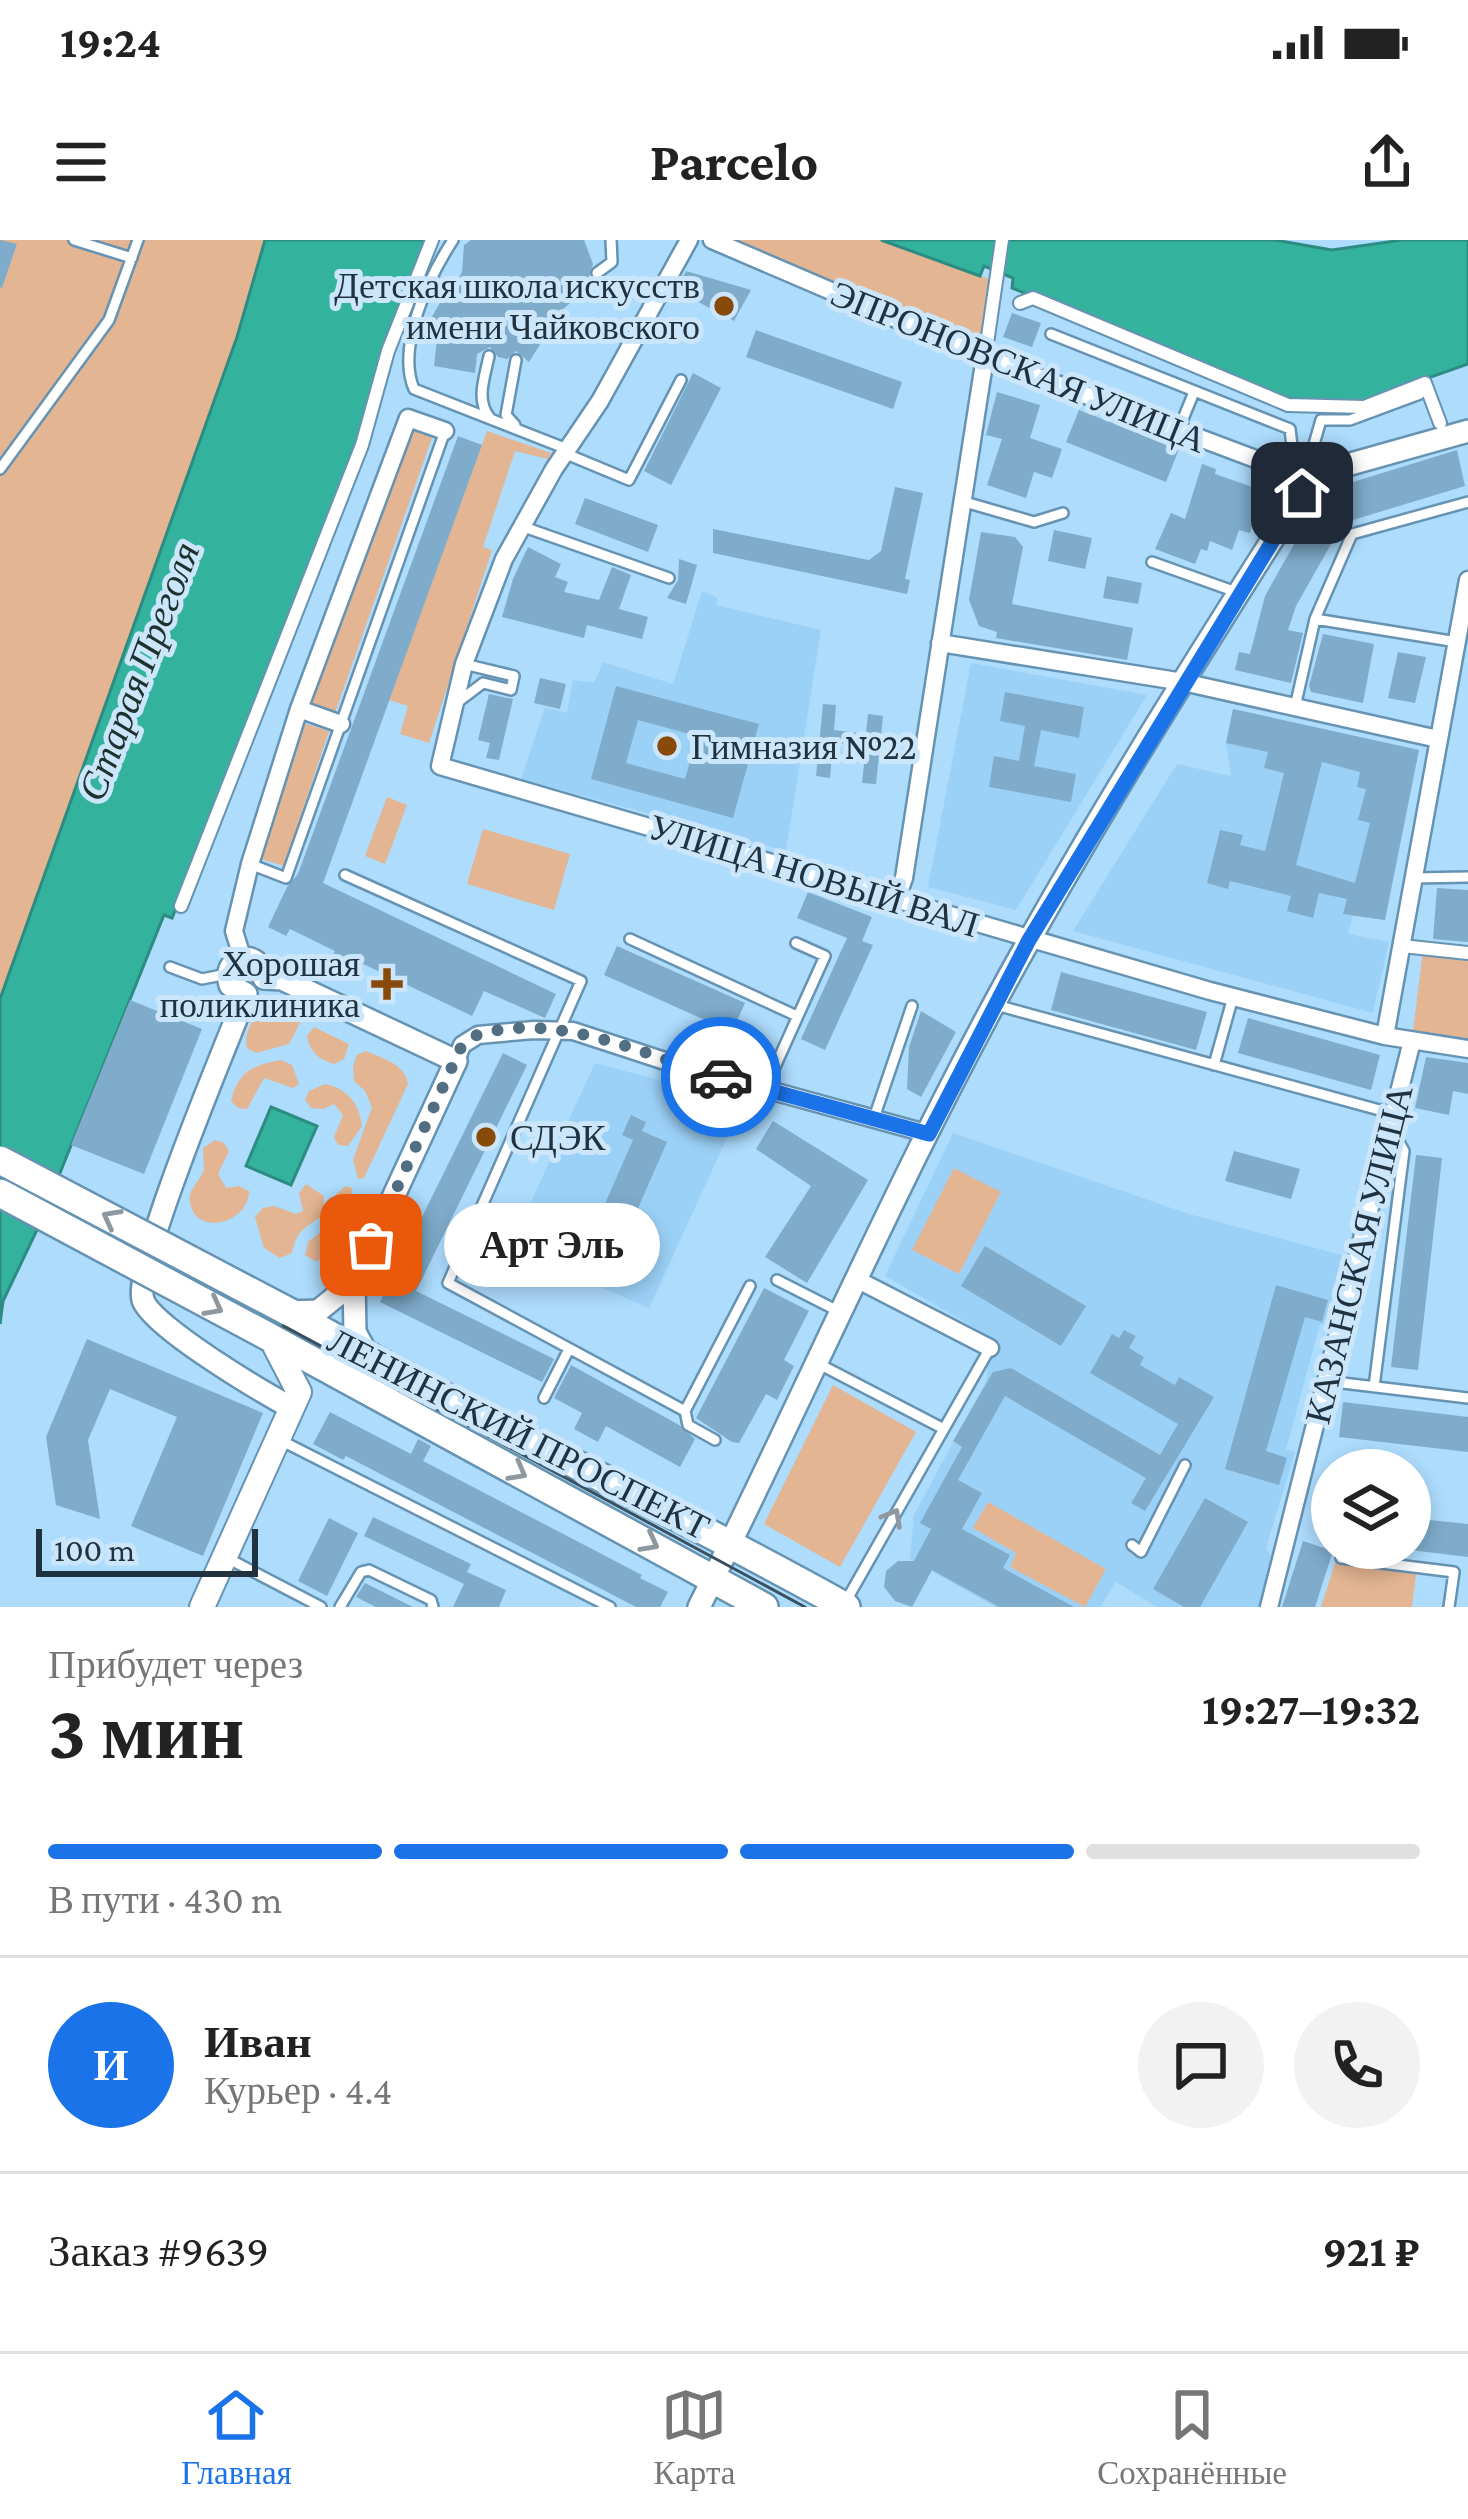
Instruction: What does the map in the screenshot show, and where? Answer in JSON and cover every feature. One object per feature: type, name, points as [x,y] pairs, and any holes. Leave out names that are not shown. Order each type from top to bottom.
[{"type":"main road","name":"ЛЕНИНСКИЙ ПРОСПЕКТ","points":[[0,1160],[844,1606]]},
{"type":"main road","name":"ЛЕНИНСКИЙ ПРОСПЕКТ","points":[[0,1193],[764,1607]]},
{"type":"main road","points":[[271,1337],[296,1400]]},
{"type":"main road","points":[[202,1607],[296,1400],[307,1385],[341,1376]]},
{"type":"street","points":[[181,906],[362,445],[388,351],[432,240]]},
{"type":"street","points":[[453,706],[481,616],[521,526],[600,401],[689,240]]},
{"type":"street","name":"ЭПРОНОВСКАЯ УЛИЦА","points":[[712,240],[985,357],[1295,474],[1468,431]]},
{"type":"street","points":[[896,900],[904,878],[965,502],[1002,240]]},
{"type":"street","name":"ЭПРОНОВСКАЯ УЛИЦА","points":[[1020,303],[1033,298],[1288,405],[1364,407],[1425,383],[1440,423]]},
{"type":"street","points":[[445,431],[408,418],[299,709],[250,864],[234,931],[230,986],[283,980],[456,1061]]},
{"type":"street","points":[[698,1607],[1029,940],[1311,468]]},
{"type":"street","points":[[1385,1036],[1468,580]]},
{"type":"street","points":[[940,643],[1183,682],[1438,739]]},
{"type":"street","name":"УЛИЦА НОВЫЙ ВАЛ","points":[[453,706],[440,766],[1233,997],[1385,1036],[1468,1049]]},
{"type":"street","points":[[299,709],[341,724]]},
{"type":"street","points":[[1402,946],[1468,953]]},
{"type":"street","points":[[234,966],[258,962],[255,986],[158,1222],[141,1295],[149,1312],[234,1376],[296,1400]]},
{"type":"street","points":[[289,1312],[318,1312],[354,1282],[462,1045],[478,1035],[561,1030],[929,1134]]},
{"type":"street","name":"КАЗАНСКАЯ УЛИЦА","points":[[1269,1607],[1412,1041]]},
{"type":"street","points":[[859,1280],[990,1348]]},
{"type":"street","points":[[354,1282],[355,1332],[369,1358]]},
{"type":"lane","points":[[74,240],[132,258]]},
{"type":"lane","points":[[0,469],[110,320],[138,240]]},
{"type":"lane","points":[[453,240],[421,311],[407,372],[414,389],[519,429],[629,480],[681,380]]},
{"type":"lane","points":[[597,273],[612,262],[611,240]]},
{"type":"lane","points":[[1051,334],[1290,430],[1292,446],[1311,468]]},
{"type":"lane","points":[[490,356],[482,406],[490,418]]},
{"type":"lane","points":[[516,360],[506,416],[519,429]]},
{"type":"lane","points":[[1178,431],[1194,392]]},
{"type":"lane","points":[[1311,468],[1321,420],[1350,421],[1420,394]]},
{"type":"lane","points":[[250,864],[286,878],[445,431]]},
{"type":"lane","points":[[965,502],[1034,522],[1063,513]]},
{"type":"lane","points":[[1295,707],[1315,619],[1352,535],[1468,502]]},
{"type":"lane","points":[[521,526],[669,578]]},
{"type":"lane","points":[[1152,562],[1239,592]]},
{"type":"lane","points":[[481,616],[501,622]]},
{"type":"lane","points":[[1315,619],[1457,642]]},
{"type":"lane","points":[[453,706],[483,683],[511,690],[514,676],[464,664]]},
{"type":"lane","points":[[345,875],[581,981],[448,1283],[685,1411]]},
{"type":"lane","points":[[1414,878],[1468,877]]},
{"type":"lane","points":[[630,939],[797,1016]]},
{"type":"lane","points":[[765,1089],[825,956],[796,943]]},
{"type":"lane","points":[[170,967],[202,980],[234,966]]},
{"type":"lane","points":[[1214,1066],[1233,997]]},
{"type":"lane","points":[[996,1005],[1392,1121],[1404,1151],[1374,1387]]},
{"type":"lane","points":[[874,1118],[912,1006]]},
{"type":"lane","points":[[777,1280],[842,1312]]},
{"type":"lane","points":[[715,1440],[688,1425],[685,1411],[750,1286]]},
{"type":"lane","points":[[544,1398],[569,1348]]},
{"type":"lane","points":[[844,1606],[990,1348]]},
{"type":"lane","points":[[819,1364],[942,1428]]},
{"type":"lane","points":[[1326,1381],[1468,1398]]},
{"type":"lane","points":[[278,1439],[610,1607]]},
{"type":"lane","points":[[1132,1545],[1141,1552],[1185,1465]]},
{"type":"lane","points":[[225,1556],[321,1607]]},
{"type":"lane","points":[[1430,1569],[1454,1572],[1449,1607]]},
{"type":"lane","points":[[343,1606],[361,1572],[369,1570],[431,1600],[433,1607]]},
{"type":"shaded area","points":[[0,240],[265,240],[237,337],[0,999]]},
{"type":"shaded area","points":[[712,240],[881,240],[997,282],[985,357]]},
{"type":"shaded area","points":[[412,430],[432,438],[335,713],[311,705]]},
{"type":"shaded area","points":[[487,431],[551,453],[548,459],[515,451],[483,547],[492,550],[429,743],[400,734],[408,706],[389,700]]},
{"type":"shaded area","name":"Гимназия №22","points":[[702,591],[718,598],[716,605],[821,630],[786,851],[521,779],[545,707],[567,713],[573,680],[594,683],[603,662],[673,684]]},
{"type":"shaded area","points":[[971,663],[1147,695],[1016,910],[928,887]]},
{"type":"shaded area","points":[[1233,709],[1419,750],[1385,920],[1353,916],[1348,934],[1389,942],[1373,1013],[1073,931],[1177,764],[1231,776],[1226,743]]},
{"type":"shaded area","points":[[303,723],[329,731],[284,866],[258,858]]},
{"type":"shaded area","points":[[387,797],[407,805],[385,864],[365,856]]},
{"type":"shaded area","points":[[483,829],[570,854],[554,910],[467,884]]},
{"type":"shaded area","points":[[1423,951],[1468,957],[1468,1038],[1413,1031]]},
{"type":"shaded area","points":[[270,1006],[301,1021],[289,1044],[256,1053],[247,1048],[249,1029]]},
{"type":"shaded area","points":[[314,1027],[349,1044],[344,1059],[334,1064],[316,1054],[307,1036]]},
{"type":"shaded area","points":[[366,1051],[398,1067],[408,1084],[364,1178],[358,1179],[353,1160],[372,1107],[354,1081],[353,1066],[357,1055]]},
{"type":"shaded area","points":[[281,1060],[292,1065],[299,1084],[293,1088],[264,1078],[247,1109],[231,1101],[248,1072]]},
{"type":"shaded area","points":[[595,1063],[730,1099],[731,1129],[649,1308],[510,1247]]},
{"type":"shaded area","points":[[325,1084],[346,1093],[358,1110],[362,1126],[348,1146],[338,1145],[334,1137],[343,1115],[334,1104],[311,1108],[305,1100],[309,1091]]},
{"type":"shaded area","points":[[953,1133],[1189,1214],[1345,1256],[1330,1326],[1320,1324],[1286,1449],[1295,1452],[1266,1548],[1273,1560],[1260,1607],[1157,1607],[1116,1582],[1100,1607],[995,1607],[910,1559],[914,1515],[986,1381],[990,1348],[991,1337],[885,1276]]},
{"type":"shaded area","points":[[215,1140],[229,1151],[218,1174],[226,1188],[239,1186],[249,1191],[241,1211],[211,1223],[194,1214],[190,1198],[204,1168],[203,1148]]},
{"type":"shaded area","points":[[954,1168],[1001,1192],[959,1274],[912,1250]]},
{"type":"shaded area","points":[[306,1184],[324,1196],[323,1216],[302,1230],[292,1253],[280,1258],[264,1248],[255,1217],[263,1208],[274,1206],[296,1214],[303,1211],[299,1193]]},
{"type":"shaded area","points":[[346,1186],[352,1188],[352,1200],[317,1262],[305,1255],[308,1242],[331,1224],[336,1194]]},
{"type":"shaded area","points":[[833,1385],[916,1432],[840,1567],[764,1524]]},
{"type":"shaded area","points":[[988,1502],[1106,1569],[1085,1607],[1010,1567],[1016,1553],[973,1528]]},
{"type":"shaded area","points":[[1333,1569],[1417,1569],[1412,1607],[1321,1607]]},
{"type":"water","name":"Старая Преголя","points":[[265,240],[427,240],[384,349],[342,491],[172,918],[164,915],[37,1230],[3,1301],[0,1324],[0,999],[237,337]]},
{"type":"water","points":[[881,240],[1275,240],[1332,250],[1402,240],[1468,240],[1468,364],[1363,401],[1289,399],[1012,288],[1013,278],[984,266],[980,276]]},
{"type":"water","points":[[271,1107],[317,1126],[291,1185],[246,1166]]},
{"type":"building","points":[[0,240],[17,244],[2,288],[0,287]]},
{"type":"building","points":[[471,240],[584,240],[593,264],[589,277],[601,283],[561,311],[529,362],[516,351],[507,359],[498,357],[490,347],[477,354],[475,373],[434,366],[437,340],[430,320],[462,272],[464,245]]},
{"type":"building","name":"Детская школа искусств имени Чайковского","points":[[686,271],[751,290],[734,321],[676,290]]},
{"type":"building","points":[[1012,313],[1041,323],[1032,347],[1003,337]]},
{"type":"building","points":[[756,330],[902,382],[893,409],[746,357]]},
{"type":"building","points":[[693,373],[721,388],[671,485],[644,471]]},
{"type":"building","points":[[997,392],[1040,405],[1030,438],[1062,449],[1052,478],[1034,472],[1026,498],[987,485],[1002,439],[986,435]]},
{"type":"building","points":[[1079,410],[1179,449],[1166,482],[1066,442]]},
{"type":"building","points":[[458,436],[482,445],[323,883],[556,994],[545,1018],[484,991],[472,1016],[399,981],[396,988],[379,980],[382,973],[349,957],[346,964],[332,957],[335,951],[290,929],[286,936],[268,927],[298,874]]},
{"type":"building","points":[[1457,450],[1465,486],[1343,523],[1296,606],[1288,630],[1303,633],[1291,683],[1235,670],[1239,652],[1250,654],[1265,596],[1324,491]]},
{"type":"building","points":[[1202,464],[1216,469],[1215,474],[1264,491],[1250,533],[1239,530],[1232,550],[1210,541],[1195,564],[1155,549],[1171,513],[1185,519]]},
{"type":"building","points":[[895,487],[923,493],[905,579],[910,580],[907,594],[713,553],[713,529],[869,560],[881,551]]},
{"type":"building","points":[[585,498],[658,525],[648,552],[575,524]]},
{"type":"building","points":[[1054,530],[1092,538],[1085,569],[1048,561]]},
{"type":"building","points":[[981,532],[1015,537],[1023,547],[1012,604],[1133,628],[1127,660],[996,638],[997,632],[979,626],[969,600]]},
{"type":"building","points":[[528,547],[561,564],[555,577],[568,582],[564,592],[599,600],[612,567],[631,575],[619,609],[648,617],[642,639],[587,625],[584,638],[502,617]]},
{"type":"building","points":[[679,559],[697,565],[686,604],[667,598],[678,580]]},
{"type":"building","points":[[1107,576],[1142,583],[1138,604],[1103,598]]},
{"type":"building","points":[[1323,634],[1374,644],[1363,703],[1311,692]]},
{"type":"building","points":[[1398,652],[1426,657],[1415,703],[1388,698]]},
{"type":"building","points":[[540,678],[566,684],[560,709],[534,703]]},
{"type":"building","points":[[616,686],[759,724],[733,818],[591,779]],"holes":[[[638,720],[697,736],[685,779],[626,763]]]},
{"type":"building","points":[[1005,692],[1084,707],[1079,738],[1041,730],[1034,766],[1076,774],[1071,802],[989,787],[994,756],[1019,761],[1025,726],[1000,721]]},
{"type":"building","points":[[489,694],[513,699],[499,760],[486,758],[490,743],[478,740]]},
{"type":"building","points":[[823,704],[836,705],[834,730],[866,734],[868,714],[883,716],[876,784],[862,783],[866,746],[833,743],[830,778],[816,776]]},
{"type":"building","points":[[1233,709],[1419,750],[1385,920],[1343,914],[1347,899],[1319,893],[1313,918],[1287,911],[1291,896],[1230,881],[1228,889],[1207,883],[1220,830],[1243,835],[1240,845],[1265,851],[1284,773],[1264,768],[1268,752],[1226,743]],"holes":[[[1322,762],[1360,772],[1357,787],[1366,789],[1358,820],[1370,823],[1355,883],[1296,865]]]},
{"type":"building","points":[[1437,888],[1468,890],[1468,942],[1433,939]]},
{"type":"building","points":[[808,892],[872,917],[862,941],[873,945],[825,1050],[801,1039],[847,938],[797,918]]},
{"type":"building","points":[[617,946],[745,1003],[732,1032],[604,975]]},
{"type":"building","points":[[1061,972],[1207,1012],[1196,1050],[1051,1010]]},
{"type":"building","points":[[130,1000],[202,1029],[144,1174],[71,1145]]},
{"type":"building","points":[[921,1011],[956,1032],[921,1097],[907,1089],[909,1047]]},
{"type":"building","points":[[1248,1018],[1380,1055],[1371,1090],[1238,1053]]},
{"type":"building","points":[[503,1053],[527,1065],[416,1291],[554,1359],[542,1382],[380,1302]]},
{"type":"building","points":[[1426,1057],[1468,1063],[1468,1094],[1453,1091],[1449,1115],[1415,1108]]},
{"type":"building","points":[[631,1115],[646,1122],[642,1131],[667,1142],[628,1231],[602,1219],[598,1229],[583,1223],[592,1203],[603,1208],[633,1140],[622,1135]]},
{"type":"building","points":[[773,1121],[868,1180],[807,1283],[765,1257],[811,1186],[756,1149]]},
{"type":"building","points":[[1234,1151],[1300,1169],[1291,1199],[1225,1181]]},
{"type":"building","points":[[1416,1155],[1442,1158],[1418,1370],[1391,1367]]},
{"type":"building","points":[[985,1246],[1086,1306],[1061,1346],[961,1286]]},
{"type":"building","points":[[1276,1285],[1328,1300],[1322,1322],[1305,1317],[1266,1451],[1287,1458],[1279,1485],[1225,1469]]},
{"type":"building","points":[[764,1288],[809,1311],[784,1360],[794,1366],[777,1400],[766,1394],[739,1443],[732,1442],[696,1418]]},
{"type":"building","points":[[1124,1330],[1136,1336],[1129,1348],[1144,1357],[1140,1365],[1175,1385],[1179,1377],[1214,1397],[1145,1511],[1131,1503],[1146,1478],[1005,1396],[958,1480],[982,1493],[962,1529],[1010,1555],[1003,1568],[1074,1607],[999,1607],[932,1570],[912,1607],[895,1601],[884,1587],[886,1571],[898,1561],[914,1561],[931,1529],[920,1523],[962,1447],[953,1441],[993,1372],[1011,1368],[1160,1455],[1178,1424],[1090,1373],[1112,1334],[1119,1338]]},
{"type":"building","points":[[87,1339],[263,1413],[203,1556],[131,1526],[177,1417],[110,1389],[88,1440],[100,1519],[56,1505],[46,1437]]},
{"type":"building","points":[[571,1365],[679,1425],[695,1439],[680,1467],[606,1426],[598,1442],[574,1429],[582,1413],[554,1398]]},
{"type":"building","points":[[1343,1402],[1468,1417],[1468,1452],[1339,1437]]},
{"type":"building","points":[[330,1412],[411,1454],[418,1439],[431,1446],[423,1461],[668,1592],[660,1607],[636,1607],[346,1456],[343,1460],[313,1444]]},
{"type":"building","points":[[1205,1498],[1248,1522],[1200,1607],[1184,1607],[1153,1589]]},
{"type":"building","points":[[373,1517],[471,1564],[467,1572],[506,1590],[499,1607],[453,1607],[464,1584],[364,1536]]},
{"type":"building","points":[[329,1518],[358,1533],[327,1596],[298,1581]]},
{"type":"building","points":[[1431,1520],[1468,1524],[1468,1557],[1431,1553]]},
{"type":"building","points":[[1303,1541],[1311,1544],[1311,1569],[1327,1569],[1315,1607],[1282,1607]]},
{"type":"building","points":[[365,1583],[413,1607],[376,1607],[356,1597]]},
{"type":"tram line","points":[[0,1173],[805,1607]]},
{"type":"way so far","points":[[371,1245],[469,1038],[534,1030],[573,1031],[721,1077]]},
{"type":"place","name":"Детская школа искусств имени Чайковского","points":[[724,306]]},
{"type":"place","name":"Гимназия №22","points":[[667,746]]},
{"type":"place","name":"Хорошая поликлиника","points":[[387,984]]},
{"type":"place","name":"СДЭК","points":[[486,1137]]},
{"type":"place","name":"Арт Эль","points":[[371,1245]]},
{"type":"route","points":[[721,1077],[929,1134],[1029,940],[1302,493]]}]
